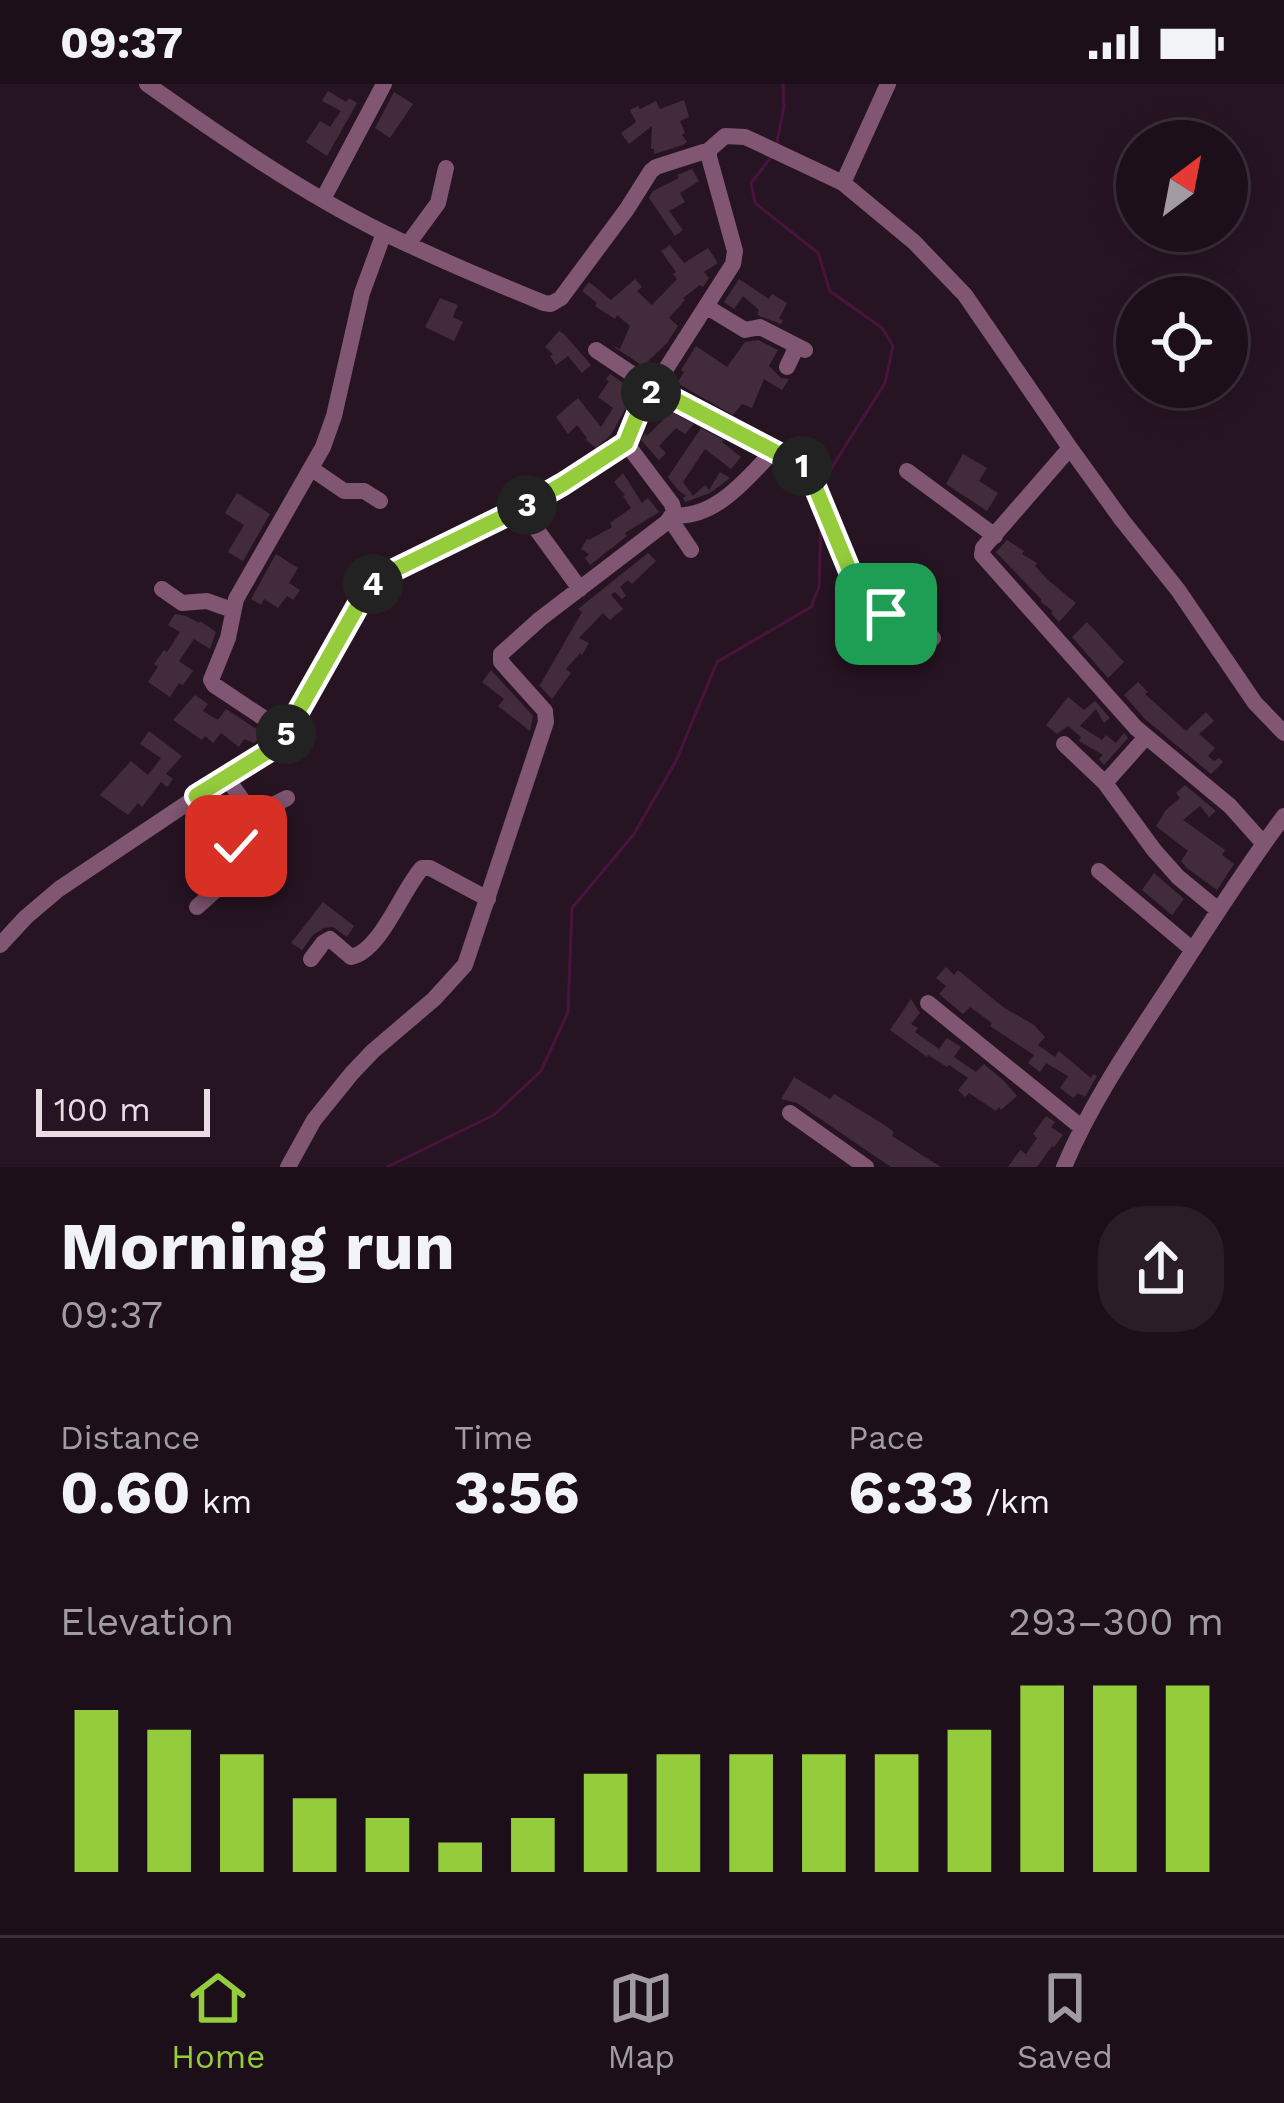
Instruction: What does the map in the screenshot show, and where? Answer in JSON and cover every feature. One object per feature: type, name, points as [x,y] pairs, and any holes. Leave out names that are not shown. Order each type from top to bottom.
[{"type":"street","points":[[147,84],[239,148],[384,233],[551,304],[561,298],[651,171],[709,150],[725,136],[745,137],[843,183],[914,242],[965,295],[1122,520],[1178,590],[1255,703],[1284,734]]},
{"type":"street","points":[[323,199],[384,84]]},
{"type":"street","points":[[843,183],[888,84]]},
{"type":"street","points":[[0,945],[58,889],[267,752],[286,733],[374,584],[521,508],[626,443],[639,411],[735,257],[709,150]]},
{"type":"street","points":[[408,244],[437,203],[446,168]]},
{"type":"street","points":[[286,733],[212,683],[215,666],[232,610],[312,470],[334,416],[362,293],[384,233]]},
{"type":"street","points":[[707,307],[745,330],[760,327],[801,348],[787,367]]},
{"type":"street","points":[[596,350],[653,388],[794,461],[808,474],[848,572],[865,598],[909,630],[933,638]]},
{"type":"street","points":[[626,443],[672,504],[671,517],[691,550]]},
{"type":"street","points":[[1070,448],[982,550],[982,556],[1146,737],[1230,806],[1264,843]]},
{"type":"street","points":[[288,1167],[314,1120],[352,1073],[465,965],[547,718],[505,669],[501,654],[671,517],[694,515],[728,495],[774,450]]},
{"type":"street","points":[[312,470],[344,491],[364,491],[380,501]]},
{"type":"street","points":[[907,471],[994,536]]},
{"type":"street","points":[[521,508],[580,589]]},
{"type":"street","points":[[162,589],[182,603],[207,601],[232,610]]},
{"type":"street","points":[[1105,783],[1146,737]]},
{"type":"street","points":[[1064,744],[1105,783],[1166,864],[1218,910]]},
{"type":"street","points":[[226,777],[254,815],[287,798]]},
{"type":"street","points":[[196,796],[242,860],[238,870],[197,907]]},
{"type":"street","points":[[1064,1167],[1108,1078],[1284,816]]},
{"type":"street","points":[[311,959],[330,939],[351,957],[362,954],[422,868],[488,898]]},
{"type":"street","points":[[1099,872],[1192,950]]},
{"type":"street","points":[[928,1004],[1081,1127]]},
{"type":"street","points":[[790,1113],[866,1167]]},
{"type":"building","points":[[328,91],[357,103],[327,156],[306,142],[320,121],[330,127],[341,111],[322,101]]},
{"type":"building","points":[[394,92],[413,104],[390,138],[375,128]]},
{"type":"building","points":[[684,100],[689,117],[680,121],[687,142],[683,145],[654,154],[652,126],[629,144],[621,133],[636,122],[630,110],[656,101],[660,109]]},
{"type":"building","points":[[692,169],[699,181],[680,193],[685,202],[669,211],[683,230],[675,236],[649,198]]},
{"type":"building","points":[[670,245],[684,263],[708,248],[718,263],[704,272],[709,278],[703,287],[683,298],[669,318],[678,326],[645,364],[649,370],[611,345],[620,349],[630,326],[595,306],[582,291],[589,282],[611,300],[635,279],[642,287],[637,291],[652,305],[677,279],[661,251]]},
{"type":"building","points":[[739,279],[769,299],[772,294],[787,303],[781,324],[757,315],[759,310],[743,296],[734,309],[724,302]]},
{"type":"building","points":[[440,298],[458,305],[453,317],[463,322],[454,341],[425,327]]},
{"type":"building","points":[[559,331],[591,365],[582,373],[568,356],[556,365],[545,347]]},
{"type":"building","points":[[758,340],[778,350],[769,366],[789,379],[782,390],[764,379],[752,408],[742,404],[733,415],[677,383],[696,346],[727,367],[745,342]]},
{"type":"building","points":[[610,374],[635,391],[611,435],[596,448],[577,425],[568,434],[556,417],[578,398],[601,427],[613,408],[598,397]]},
{"type":"building","points":[[664,408],[694,424],[685,434],[676,428],[659,446],[666,453],[659,460],[641,440],[663,420],[658,416]]},
{"type":"building","points":[[701,428],[724,440],[741,457],[731,469],[705,449],[683,482],[693,496],[705,485],[709,490],[720,472],[730,478],[710,493],[685,502],[686,496],[668,477]]},
{"type":"building","points":[[963,454],[987,468],[979,481],[998,493],[987,511],[946,484]]},
{"type":"building","points":[[623,473],[642,503],[648,498],[659,512],[625,533],[590,565],[585,558],[589,554],[581,549],[587,539],[612,527],[610,523],[631,508],[614,482]]},
{"type":"building","points":[[237,493],[270,514],[243,561],[228,552],[244,525],[225,513]]},
{"type":"building","points":[[1007,540],[1076,603],[1059,622],[996,552]]},
{"type":"building","points":[[648,553],[656,561],[632,584],[628,580],[620,587],[626,596],[611,595],[623,609],[610,620],[603,613],[579,638],[589,643],[566,669],[571,673],[552,699],[538,684],[582,612],[578,609]]},
{"type":"building","points":[[276,554],[298,568],[289,583],[300,590],[278,608],[264,599],[261,605],[251,599]]},
{"type":"building","points":[[175,614],[200,621],[216,632],[210,649],[194,639],[179,661],[193,671],[170,697],[148,682],[158,667],[154,664],[180,632],[168,625]]},
{"type":"building","points":[[1087,622],[1124,662],[1108,678],[1072,637]]},
{"type":"building","points":[[491,670],[533,716],[530,731],[498,706],[504,699],[482,682]]},
{"type":"building","points":[[1138,682],[1186,731],[1206,712],[1214,721],[1199,734],[1215,748],[1208,756],[1223,762],[1211,774],[1145,719],[1124,695]]},
{"type":"building","points":[[195,695],[208,704],[203,711],[218,720],[226,709],[263,737],[254,743],[244,739],[239,747],[221,733],[213,743],[205,736],[202,740],[173,720]]},
{"type":"building","points":[[1068,697],[1084,710],[1095,701],[1110,718],[1104,723],[1096,709],[1080,726],[1102,740],[1106,735],[1116,743],[1124,733],[1128,738],[1104,765],[1099,759],[1103,755],[1079,741],[1081,737],[1068,726],[1057,734],[1046,725]]},
{"type":"building","points":[[149,731],[182,756],[166,774],[173,779],[167,787],[161,782],[142,807],[138,803],[128,815],[100,795],[131,761],[148,775],[161,758],[140,744]]},
{"type":"building","points":[[1185,785],[1216,811],[1209,817],[1200,806],[1183,820],[1225,850],[1222,855],[1234,864],[1217,890],[1187,868],[1181,861],[1188,851],[1156,826]]},
{"type":"building","points":[[1154,873],[1184,899],[1172,915],[1142,890]]},
{"type":"building","points":[[323,902],[354,926],[347,937],[333,927],[324,928],[302,950],[291,943]]},
{"type":"building","points":[[946,967],[954,975],[958,970],[1034,1025],[1045,1037],[1038,1045],[1055,1057],[1059,1051],[1091,1078],[1097,1076],[1085,1097],[1078,1093],[1073,1098],[1060,1088],[1068,1076],[1046,1063],[1040,1072],[1028,1063],[1034,1055],[970,1007],[963,1014],[939,994],[946,986],[936,978]]},
{"type":"building","points":[[911,999],[920,1013],[911,1024],[918,1028],[915,1032],[939,1049],[947,1038],[961,1047],[954,1057],[976,1072],[984,1064],[1017,1096],[996,1111],[969,1093],[965,1097],[958,1090],[968,1078],[927,1057],[890,1030]]},
{"type":"building","points":[[794,1077],[830,1099],[834,1094],[883,1124],[894,1132],[892,1136],[941,1167],[891,1167],[797,1103],[781,1099]]},
{"type":"building","points":[[1046,1116],[1055,1122],[1051,1127],[1063,1135],[1037,1167],[1008,1167],[1020,1150],[1026,1154]]},
{"type":"waterway","points":[[777,142],[783,84]]},
{"type":"waterway","points":[[772,156],[751,183],[755,203],[818,253],[830,291],[882,328],[893,346],[885,383],[824,485]]},
{"type":"waterway","points":[[387,1167],[494,1115],[541,1071],[568,1012],[572,908],[634,834],[676,761],[717,662],[811,607],[819,587],[821,518]]},
{"type":"route","points":[[236,846],[196,796],[267,752],[286,733],[365,593],[381,577],[521,508],[626,443],[653,388],[802,466],[816,489],[848,572],[865,598],[886,614]]}]
